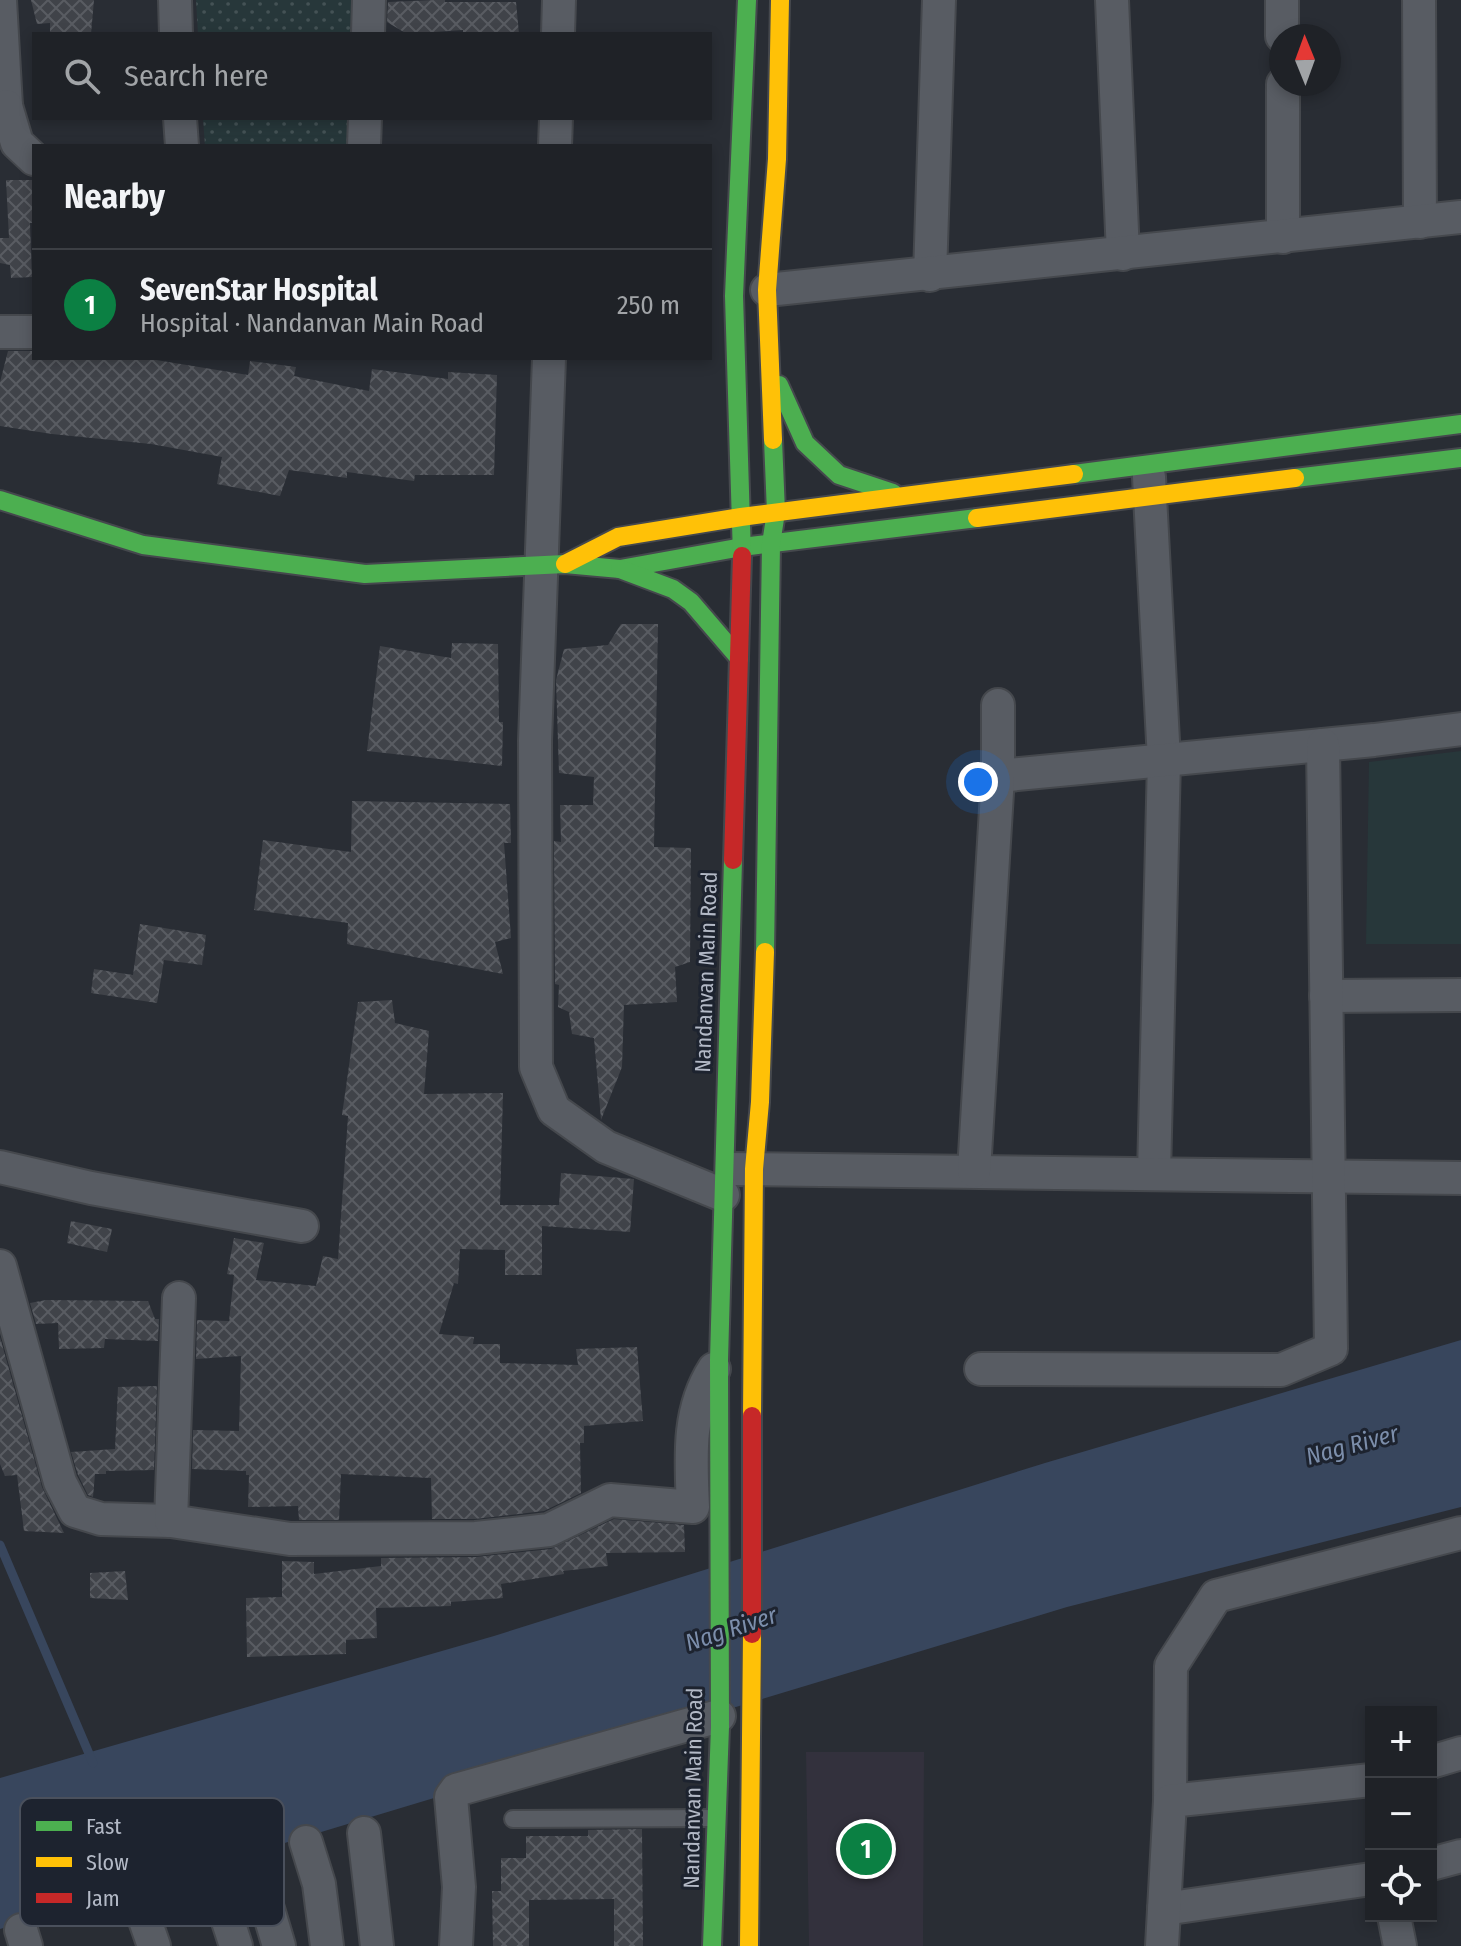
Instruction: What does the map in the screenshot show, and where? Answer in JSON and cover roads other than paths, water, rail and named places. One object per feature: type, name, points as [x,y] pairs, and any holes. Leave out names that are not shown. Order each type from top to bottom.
[{"type":"main road","name":"Nandanvan Main Road","points":[[712,1946],[720,1722],[719,1360],[734,1178],[742,547],[734,296],[747,0]]},
{"type":"main road","points":[[749,1946],[753,1733],[751,1537],[734,1178],[760,1102],[768,846],[771,544],[776,512],[767,290],[777,159],[780,0]]},
{"type":"main road","points":[[770,365],[805,443],[839,475],[903,496]]},
{"type":"main road","points":[[554,565],[618,537],[741,517],[1461,424]]},
{"type":"main road","points":[[0,500],[143,545],[365,574],[554,565],[620,569],[742,547],[1461,458]]},
{"type":"main road","points":[[620,569],[673,589],[691,602],[739,658]]},
{"type":"street","points":[[0,0],[3,106],[17,143],[32,158]]},
{"type":"street","points":[[175,0],[176,32]]},
{"type":"street","points":[[368,32],[369,0]]},
{"type":"street","points":[[558,32],[559,0]]},
{"type":"street","points":[[930,275],[939,0]]},
{"type":"street","points":[[1112,0],[1123,254]]},
{"type":"street","points":[[1282,0],[1282,24]]},
{"type":"street","points":[[1419,0],[1420,222]]},
{"type":"street","points":[[1283,96],[1283,237]]},
{"type":"street","points":[[180,120],[182,144]]},
{"type":"street","points":[[364,144],[365,120]]},
{"type":"street","points":[[555,144],[556,120]]},
{"type":"street","points":[[0,162],[32,160]]},
{"type":"street","points":[[767,290],[1461,217]]},
{"type":"street","points":[[0,332],[32,332]]},
{"type":"street","points":[[549,360],[554,565],[535,741],[536,1067],[554,1110],[606,1147],[734,1178],[974,1171],[1461,1178]]},
{"type":"street","points":[[1148,465],[1164,760],[1154,1174]]},
{"type":"street","points":[[974,1171],[998,776],[998,705]]},
{"type":"street","points":[[998,776],[1461,729]]},
{"type":"street","points":[[981,1369],[1281,1370],[1331,1349],[1323,745]]},
{"type":"street","points":[[1326,996],[1461,995]]},
{"type":"street","points":[[0,1167],[91,1188],[302,1226]]},
{"type":"street","points":[[0,1266],[60,1482],[75,1511],[101,1519],[171,1521],[290,1539],[476,1538],[549,1530],[610,1500],[693,1507],[691,1428],[705,1383],[719,1360]]},
{"type":"street","points":[[171,1521],[179,1298]]},
{"type":"street","points":[[1162,1946],[1170,1801],[1171,1666],[1216,1596],[1461,1533]]},
{"type":"street","points":[[456,1946],[459,1887],[451,1797],[456,1790],[720,1722]]},
{"type":"street","points":[[1437,1760],[1461,1753]]},
{"type":"street","points":[[1170,1801],[1365,1781]]},
{"type":"street","points":[[364,1833],[377,1946]]},
{"type":"street","points":[[306,1842],[319,1884],[327,1946]]},
{"type":"street","points":[[1437,1862],[1461,1856]]},
{"type":"street","points":[[1164,1909],[1365,1880]]},
{"type":"street","points":[[1395,1922],[1400,1946]]},
{"type":"street","points":[[147,1926],[154,1946]]},
{"type":"street","points":[[230,1926],[236,1946]]},
{"type":"street","points":[[273,1926],[279,1946]]},
{"type":"lane","points":[[513,1819],[717,1818]]},
{"type":"water","name":"Nag River","points":[[1461,1340],[1461,1507],[1067,1607],[284,1843],[284,1798],[20,1798],[20,1923],[0,1929],[0,1778],[494,1636],[1045,1463]]},
{"type":"waterway","points":[[0,1545],[93,1763]]},
{"type":"place","name":"SevenStar Hospital","points":[[866,1849]]}]
